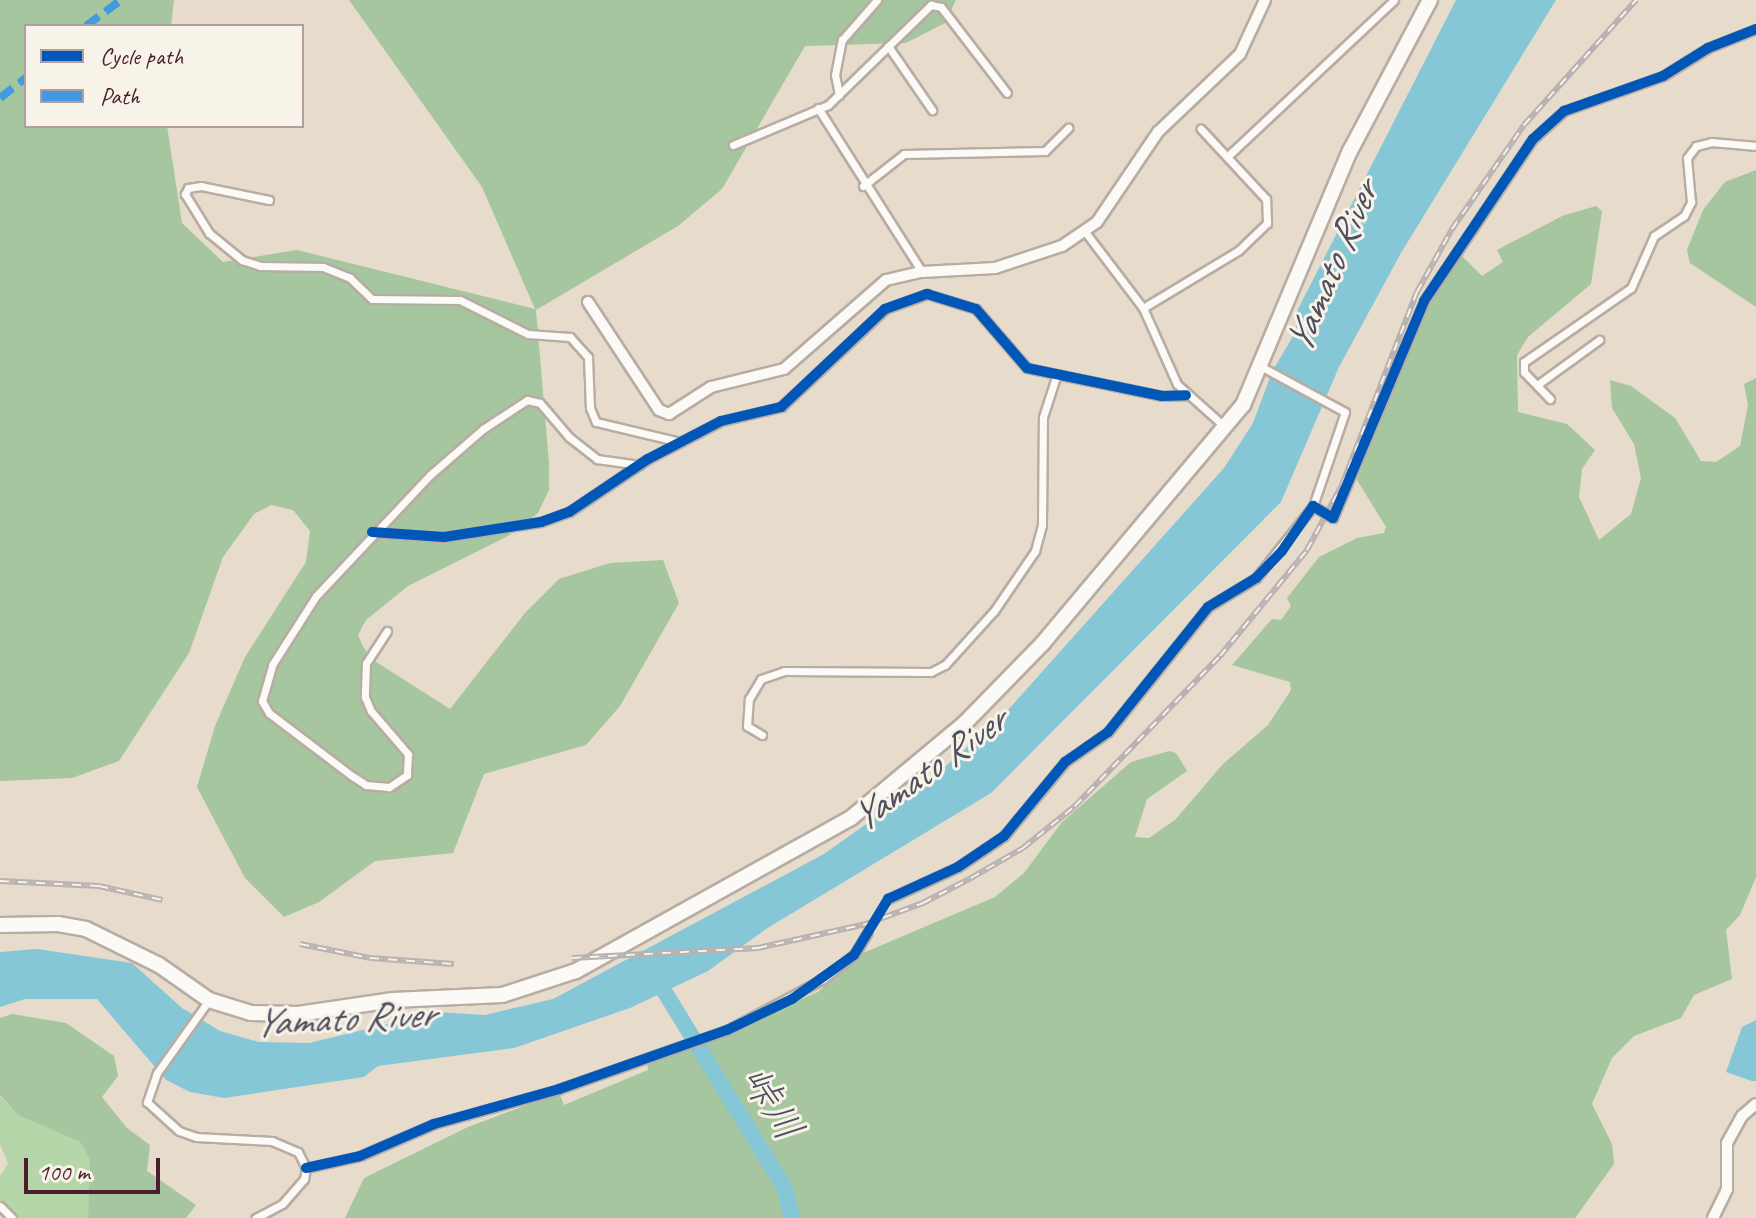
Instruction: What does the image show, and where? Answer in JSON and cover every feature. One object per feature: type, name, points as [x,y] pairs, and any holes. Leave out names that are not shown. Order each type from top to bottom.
[{"type":"highway","points":[[0,925],[58,924],[86,929],[159,965],[206,1005],[270,1016],[393,1000],[502,995],[535,987],[576,971],[851,818],[964,724],[1043,643],[1226,427],[1262,367],[1350,151],[1430,0]]},
{"type":"street","points":[[839,95],[835,75],[842,40],[877,0]]},
{"type":"street","points":[[588,302],[659,410],[669,414],[711,387],[784,369],[807,354],[868,291],[922,272],[995,268],[1034,258],[1086,233],[1117,197],[1158,132],[1240,54],[1265,0]]},
{"type":"street","points":[[1229,155],[1394,0]]},
{"type":"street","points":[[733,145],[818,108],[839,95],[931,5],[941,7],[1007,93]]},
{"type":"street","points":[[1313,506],[1333,518],[1424,301],[1533,139],[1564,111],[1663,76],[1708,48],[1756,29]]},
{"type":"street","points":[[888,46],[932,110]]},
{"type":"street","points":[[818,108],[863,186],[922,272]]},
{"type":"street","points":[[863,186],[904,154],[1045,151],[1068,128]]},
{"type":"street","points":[[1143,308],[1246,246],[1267,223],[1266,199],[1229,155],[1201,129]]},
{"type":"street","points":[[1550,399],[1524,372],[1524,362],[1631,288],[1654,236],[1684,216],[1691,202],[1687,158],[1696,146],[1712,142],[1756,146]]},
{"type":"street","points":[[269,200],[201,186],[188,188],[185,194],[209,233],[242,260],[260,266],[323,267],[350,278],[372,299],[460,300],[528,334],[570,337],[588,357],[590,408],[596,422],[680,442]]},
{"type":"street","points":[[1086,233],[1143,308],[1186,395],[1226,427]]},
{"type":"street","points":[[372,532],[444,537],[541,522],[569,512],[640,465],[721,421],[781,407],[885,309],[927,294],[976,309],[1027,368],[1162,396],[1186,395]]},
{"type":"street","points":[[1537,385],[1599,340]]},
{"type":"street","points":[[888,899],[958,867],[1004,836],[1065,762],[1108,732],[1208,607],[1256,578],[1282,551],[1313,506],[1345,420],[1339,406],[1262,367]]},
{"type":"street","points":[[762,735],[747,726],[749,699],[761,679],[784,671],[931,672],[945,665],[994,611],[1024,573],[1042,525],[1043,417],[1057,374]]},
{"type":"street","points":[[387,631],[366,663],[365,697],[371,711],[408,754],[407,775],[389,787],[366,785],[352,776],[269,713],[262,701],[272,665],[316,596],[372,532],[483,429],[533,398],[584,451],[607,462],[640,465]]},
{"type":"street","points":[[306,1168],[360,1156],[434,1124],[572,1085],[727,1030],[823,979],[854,955],[868,932]]},
{"type":"street","points":[[206,1005],[148,1093],[154,1112],[179,1131],[288,1144],[306,1168],[304,1179],[282,1204],[256,1218]]},
{"type":"street","points":[[1713,1218],[1727,1189],[1727,1143],[1742,1116],[1756,1104]]},
{"type":"street","points":[[0,1206],[12,1218]]},
{"type":"green space","points":[[0,0],[174,0],[171,24],[24,24],[24,128],[167,128],[182,223],[223,262],[297,250],[535,309],[482,187],[349,0],[956,0],[945,23],[906,43],[805,46],[722,189],[678,226],[536,310],[549,463],[549,490],[538,513],[508,536],[408,586],[366,620],[358,635],[370,658],[450,709],[525,613],[559,579],[610,563],[663,560],[679,603],[620,706],[586,745],[484,774],[453,853],[375,861],[319,902],[284,917],[245,878],[197,787],[215,726],[245,657],[306,562],[310,531],[293,510],[271,505],[254,514],[223,557],[189,653],[119,761],[72,778],[0,781]]},
{"type":"green space","points":[[1756,170],[1756,307],[1690,263],[1687,250],[1703,210],[1725,182]]},
{"type":"green space","points":[[1596,206],[1602,211],[1591,284],[1528,337],[1517,355],[1518,412],[1567,424],[1595,450],[1582,469],[1579,497],[1599,540],[1631,514],[1641,478],[1634,444],[1612,408],[1610,380],[1631,386],[1675,418],[1701,461],[1716,462],[1740,446],[1748,405],[1744,384],[1756,378],[1756,877],[1740,915],[1726,930],[1732,979],[1694,995],[1681,1018],[1634,1036],[1612,1058],[1592,1104],[1612,1144],[1614,1164],[1575,1218],[345,1218],[364,1178],[468,1127],[559,1093],[564,1105],[648,1070],[647,1063],[818,992],[856,956],[995,897],[1024,873],[1062,822],[1131,762],[1169,751],[1176,753],[1187,771],[1147,799],[1135,837],[1149,838],[1175,820],[1223,764],[1268,725],[1291,690],[1290,682],[1232,665],[1272,619],[1281,620],[1291,606],[1287,598],[1319,557],[1357,538],[1384,533],[1386,527],[1357,480],[1387,393],[1434,295],[1460,254],[1482,276],[1503,262],[1497,250],[1562,216]]},
{"type":"green space","points":[[12,1014],[66,1023],[114,1056],[118,1076],[102,1097],[127,1128],[150,1145],[147,1171],[196,1205],[186,1218],[88,1218],[90,1159],[80,1142],[18,1115],[0,1095],[0,1018]]},
{"type":"green space","points":[[0,1096],[18,1115],[80,1142],[90,1159],[88,1218],[18,1218],[0,1200],[0,1176],[8,1164],[0,1144]]},
{"type":"water","name":"Yamato River","points":[[1456,0],[1556,0],[1401,253],[1339,367],[1281,502],[991,793],[766,929],[708,971],[630,1008],[514,1048],[378,1066],[364,1077],[224,1098],[190,1092],[166,1080],[97,999],[25,999],[0,1007],[0,952],[37,949],[132,963],[182,1008],[220,1031],[259,1042],[309,1043],[438,1012],[485,1015],[553,999],[824,854],[935,775],[999,720],[1224,468],[1253,423],[1272,372],[1296,331],[1296,313]]},
{"type":"water","points":[[1756,1020],[1756,1081],[1752,1081],[1726,1072],[1742,1027]]},
{"type":"waterway","name":"峠川","points":[[661,986],[785,1188],[792,1218]]},
{"type":"tunnel","points":[[868,932],[888,899]]},
{"type":"railway","points":[[572,958],[758,948],[866,924],[923,903],[971,878],[1023,848],[1075,806],[1220,656],[1307,550],[1342,485],[1417,292],[1452,229],[1524,125],[1636,0]]},
{"type":"railway","points":[[0,881],[99,886],[162,900]]},
{"type":"railway","points":[[300,944],[370,958],[454,964]]},
{"type":"marked path","points":[[89,24],[121,0]]},
{"type":"marked path","points":[[0,98],[24,80]]},
{"type":"cycle path","points":[[306,1168],[360,1156],[434,1124],[559,1089],[727,1030],[792,999],[854,955],[888,899],[958,867],[1004,836],[1065,762],[1108,732],[1208,607],[1256,578],[1282,551],[1313,506],[1333,518],[1424,301],[1533,139],[1564,111],[1663,76],[1708,48],[1756,29]]},
{"type":"cycle path","points":[[372,532],[444,537],[541,522],[569,512],[648,459],[721,421],[781,407],[885,309],[927,294],[976,309],[1027,368],[1162,396],[1186,395]]}]
